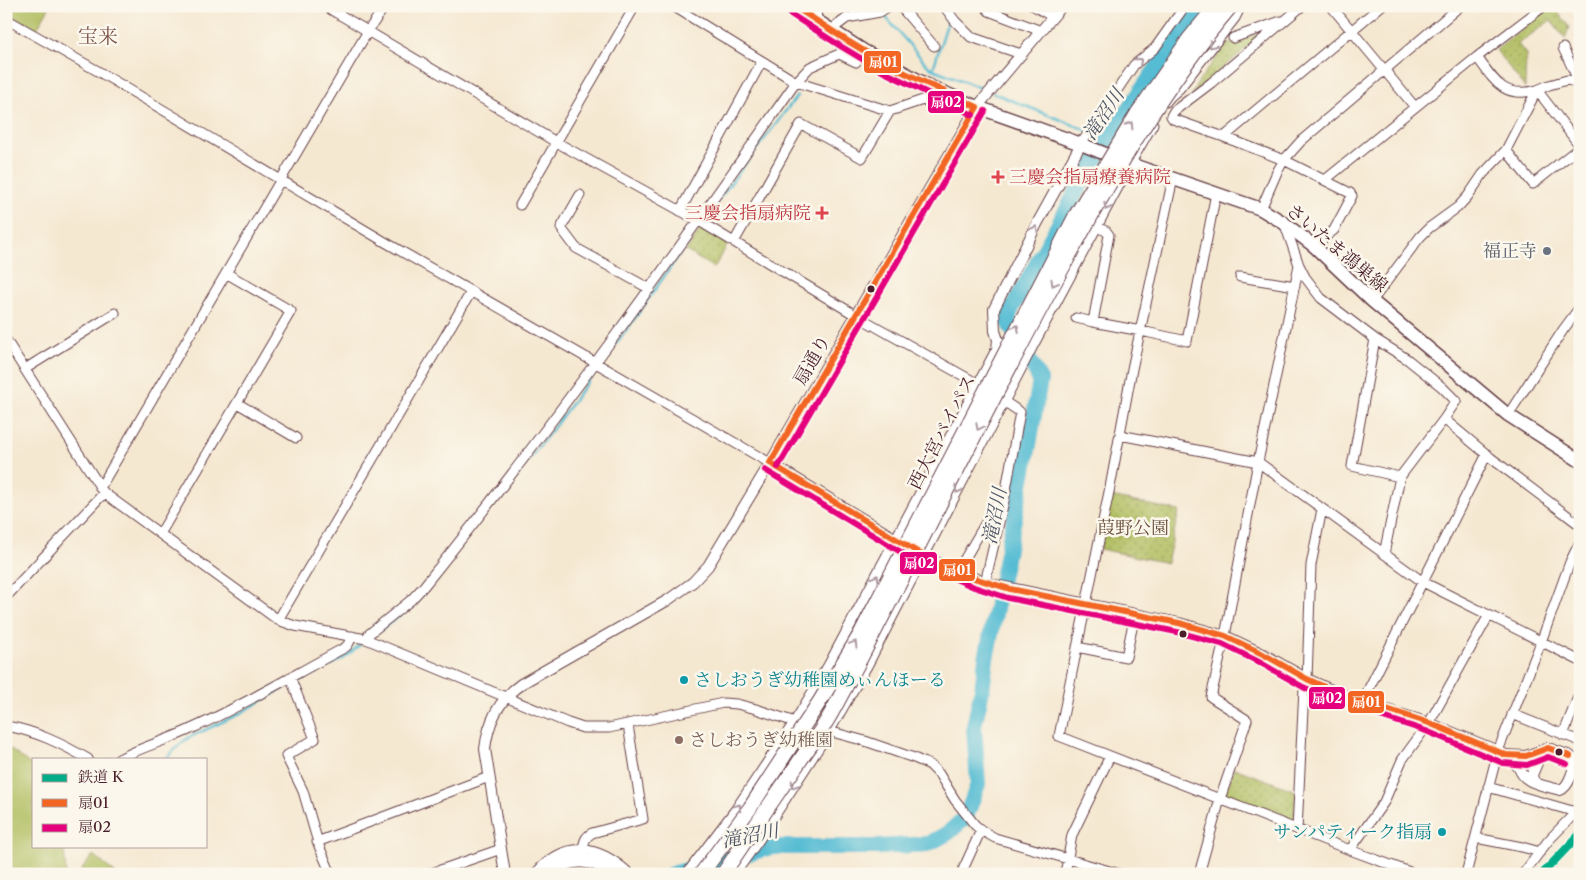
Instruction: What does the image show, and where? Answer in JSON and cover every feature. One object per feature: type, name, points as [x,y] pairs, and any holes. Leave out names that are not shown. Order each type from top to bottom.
[{"type":"highway","name":"西大宮バイパス","points":[[701,874],[750,808],[820,701],[860,633],[1076,215],[1142,106],[1216,6]]},
{"type":"highway","name":"西大宮バイパス","points":[[723,874],[831,713],[929,527],[1011,363],[1082,231],[1169,89],[1192,55],[1231,6]]},
{"type":"highway","points":[[550,874],[561,866],[579,860],[595,862],[615,874]]},
{"type":"main road","name":"さいたま鴻巣線","points":[[794,6],[864,51],[929,86],[977,107],[1084,145],[1130,164],[1261,209],[1284,223],[1314,246],[1372,301],[1508,415],[1580,461]]},
{"type":"street","points":[[325,6],[556,142],[698,221],[857,316],[978,384]]},
{"type":"street","points":[[6,597],[102,490],[280,180],[368,31],[385,6]]},
{"type":"street","points":[[520,205],[635,6]]},
{"type":"street","points":[[673,6],[796,82],[890,111],[923,100],[944,108]]},
{"type":"street","points":[[816,6],[816,20]]},
{"type":"street","points":[[831,30],[847,18],[880,12],[888,6]]},
{"type":"street","points":[[900,6],[934,46]]},
{"type":"street","points":[[944,6],[954,21],[971,37],[1021,54]]},
{"type":"street","points":[[985,6],[989,11],[1041,31]]},
{"type":"street","points":[[1034,6],[1053,17]]},
{"type":"street","name":"扇通り","points":[[506,697],[515,688],[536,675],[668,600],[693,582],[708,566],[857,316],[977,107],[1062,6]]},
{"type":"street","points":[[687,874],[735,811],[795,722],[829,665],[897,539],[997,349],[998,340],[995,331],[994,309],[1034,230],[1134,65],[1154,48],[1185,6]]},
{"type":"street","points":[[734,874],[829,731],[867,665],[1034,343],[1130,164],[1170,97],[1179,89],[1235,18],[1241,6]]},
{"type":"street","points":[[1302,6],[1212,83],[1174,111],[1171,116],[1173,119],[1284,160],[1350,193],[1352,196],[1334,230],[1314,246]]},
{"type":"street","points":[[1330,6],[1415,107]]},
{"type":"street","points":[[1224,137],[1381,6]]},
{"type":"street","points":[[1261,209],[1276,172],[1284,160],[1306,136],[1460,6]]},
{"type":"street","points":[[1325,180],[1477,57],[1544,6]]},
{"type":"street","points":[[6,18],[471,292],[770,463],[924,556],[988,584],[1179,623],[1225,636],[1263,654],[1307,679],[1362,702],[1428,722],[1502,753],[1526,756],[1548,748],[1570,756],[1574,759],[1574,764],[1566,786],[1562,790],[1529,780],[1502,753]]},
{"type":"street","points":[[1233,38],[1286,20]]},
{"type":"street","points":[[1563,48],[1579,82]]},
{"type":"street","points":[[366,639],[369,634],[411,600],[424,586],[552,423],[650,289],[796,82],[810,67],[839,54],[856,62],[864,51]]},
{"type":"street","points":[[1477,57],[1489,74],[1503,88],[1515,92],[1525,94],[1549,84],[1567,80],[1579,82]]},
{"type":"street","points":[[680,211],[762,61]]},
{"type":"street","points":[[1506,150],[1533,184],[1580,147],[1537,90]]},
{"type":"street","points":[[1372,301],[1420,237],[1458,207],[1483,174],[1506,150],[1537,90]]},
{"type":"street","points":[[734,242],[801,124],[862,158],[890,111]]},
{"type":"street","points":[[1173,178],[1132,369],[1059,736],[1297,830],[1415,874]]},
{"type":"street","points":[[1076,318],[1187,341],[1216,193]]},
{"type":"street","points":[[580,195],[561,228],[576,248],[650,289]]},
{"type":"street","points":[[1284,223],[1299,266],[1321,298],[1375,339],[1407,359],[1442,387],[1456,402],[1400,477],[1384,554]]},
{"type":"street","points":[[1093,322],[1109,235],[1106,231],[1096,227]]},
{"type":"street","points":[[1199,874],[1220,799],[1248,720],[1211,697],[1225,636],[1258,462],[1299,266]]},
{"type":"street","points":[[160,534],[291,311],[226,273]]},
{"type":"street","points":[[1240,277],[1295,286]]},
{"type":"street","points":[[278,620],[471,292]]},
{"type":"street","points":[[1508,415],[1580,307]]},
{"type":"street","points":[[25,369],[115,314]]},
{"type":"street","points":[[1375,339],[1352,466],[1400,477]]},
{"type":"street","points":[[6,340],[102,490],[278,620],[295,626],[366,639],[583,728],[609,728],[628,725],[723,702],[737,704],[829,731],[914,758],[930,765],[939,774],[955,800],[978,828],[994,838],[1120,874]]},
{"type":"street","points":[[988,584],[1020,412],[1005,402]]},
{"type":"street","points":[[237,404],[296,438]]},
{"type":"street","points":[[1444,419],[1580,525]]},
{"type":"street","points":[[1120,435],[1258,462],[1422,582],[1580,661]]},
{"type":"street","points":[[1362,702],[1487,454]]},
{"type":"street","points":[[957,572],[999,500],[1005,497]]},
{"type":"street","points":[[1297,830],[1304,689],[1307,679],[1311,565],[1322,510]]},
{"type":"street","points":[[1466,874],[1488,787],[1502,753],[1512,714],[1570,562],[1578,552],[1580,542]]},
{"type":"street","points":[[1077,647],[1126,657],[1135,614]]},
{"type":"street","points":[[1350,850],[1384,802],[1402,760],[1428,722],[1488,615]]},
{"type":"street","points":[[121,758],[153,743],[192,729],[244,703],[346,647],[352,636]]},
{"type":"street","points":[[290,677],[315,739],[286,756],[303,792],[317,842],[331,874]]},
{"type":"street","points":[[1563,734],[1580,692]]},
{"type":"street","points":[[505,874],[485,750],[487,736],[496,711],[506,697]]},
{"type":"street","points":[[1512,714],[1580,741]]},
{"type":"street","points":[[583,849],[587,836],[592,833],[644,819],[628,725]]},
{"type":"street","points":[[6,726],[35,733],[86,758]]},
{"type":"street","points":[[1535,782],[1532,775],[1542,753],[1548,748]]},
{"type":"street","points":[[1065,874],[1072,835],[1110,756]]},
{"type":"street","points":[[317,842],[489,776]]},
{"type":"street","points":[[1488,787],[1576,812],[1548,841],[1523,874]]},
{"type":"street","points":[[961,874],[978,828]]},
{"type":"street","points":[[1476,838],[1540,852]]},
{"type":"street","points":[[429,874],[501,848]]},
{"type":"street","points":[[535,874],[555,856],[564,852],[583,849],[593,851],[616,861],[630,874]]},
{"type":"green space","points":[[6,6],[50,6],[37,29],[6,13]]},
{"type":"green space","points":[[1551,6],[1554,6],[1569,27],[1565,39],[1551,20],[1518,44],[1526,54],[1525,88],[1496,50]]},
{"type":"green space","points":[[1257,34],[1259,37],[1192,95],[1197,84],[1226,44]]},
{"type":"green space","points":[[701,228],[728,244],[714,268],[686,251]]},
{"type":"green space","name":"葭野公園","points":[[1111,497],[1179,511],[1167,563],[1100,549]]},
{"type":"green space","points":[[6,746],[32,766],[32,848],[64,848],[66,874],[6,874]]},
{"type":"green space","points":[[1234,768],[1296,791],[1294,825],[1224,797]]},
{"type":"green space","points":[[93,855],[116,874],[81,874],[82,869]]},
{"type":"waterway","name":"滝沼川","points":[[672,874],[772,847],[878,847],[928,844],[948,833],[966,817],[978,784],[974,726],[1040,380],[1008,322],[1010,312],[1078,189],[1109,139],[1151,76],[1202,6]]},
{"type":"waterway","points":[[883,14],[932,69]]},
{"type":"waterway","points":[[949,17],[933,69],[986,90]]},
{"type":"waterway","points":[[993,93],[1109,139]]},
{"type":"waterway","points":[[709,212],[797,96]]},
{"type":"waterway","points":[[606,356],[629,327],[688,242]]},
{"type":"waterway","points":[[492,506],[596,370]]},
{"type":"waterway","points":[[381,630],[413,606],[427,589]]},
{"type":"waterway","points":[[299,681],[343,659],[361,644]]},
{"type":"waterway","points":[[167,758],[188,738],[239,714],[286,687]]},
{"type":"rail line","name":"K","points":[[1542,874],[1580,834]]},
{"type":"transit line","name":"扇01","points":[[794,6],[886,64],[977,107]]},
{"type":"transit line","name":"扇02","points":[[789,13],[882,71],[973,115]]},
{"type":"transit line","name":"扇01","points":[[770,463],[977,107]]},
{"type":"transit line","name":"扇02","points":[[778,467],[985,111]]},
{"type":"transit line","name":"扇01","points":[[770,463],[924,556],[977,579],[1010,589],[1179,623],[1225,636],[1338,693],[1429,723],[1506,755],[1526,756],[1548,748],[1570,756]]},
{"type":"transit line","name":"扇02","points":[[765,470],[919,563],[974,587],[1008,598],[1177,632],[1222,644],[1303,687],[1334,701],[1426,731],[1503,763],[1527,765],[1548,757],[1567,764]]},
{"type":"place","name":"三慶会指扇療養病院","points":[[998,177]]},
{"type":"place","name":"三慶会指扇病院","points":[[822,213]]},
{"type":"place","name":"福正寺","points":[[1547,251]]},
{"type":"place","name":"さしおうぎ幼稚園めぃんほーる","points":[[684,680]]},
{"type":"place","name":"さしおうぎ幼稚園","points":[[679,740]]},
{"type":"place","name":"サンパティーク指扇","points":[[1442,832]]},
{"type":"district","name":"宝来","points":[[98,36]]}]
